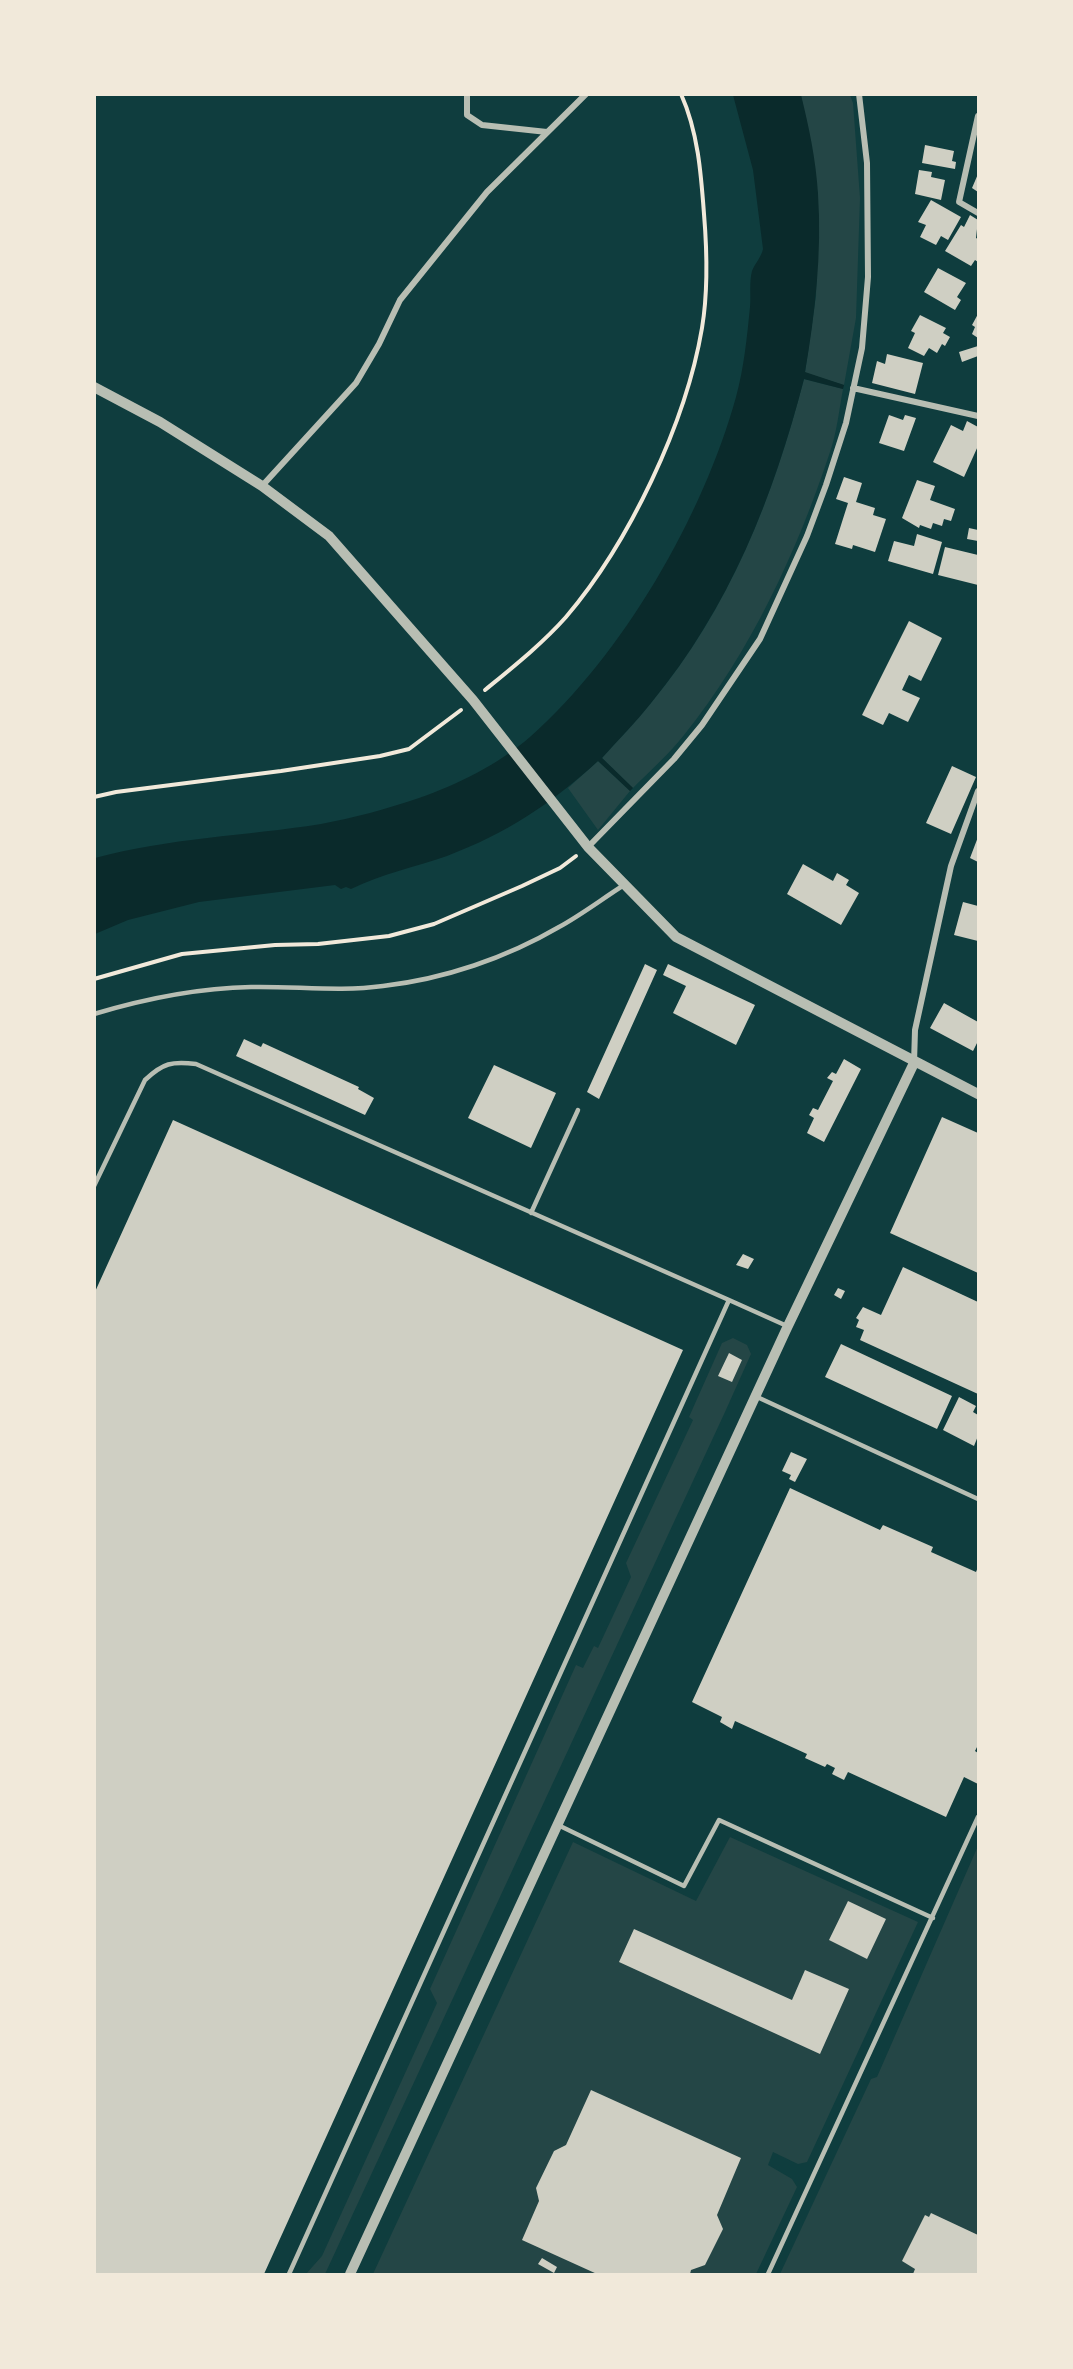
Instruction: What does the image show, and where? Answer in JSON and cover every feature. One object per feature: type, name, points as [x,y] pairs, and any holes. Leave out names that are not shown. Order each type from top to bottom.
[{"type":"street","points":[[467,94],[467,115],[482,125],[547,132]]},
{"type":"street","points":[[262,486],[356,383],[379,344],[400,300],[488,192],[586,94]]},
{"type":"street","points":[[586,844],[681,751],[702,725],[760,639],[807,536],[846,423],[862,348],[868,277],[867,163],[859,94]]},
{"type":"street","points":[[978,116],[959,202],[978,213]]},
{"type":"street","points":[[94,387],[160,422],[262,486],[330,536],[473,700],[586,844],[676,937],[978,1095]]},
{"type":"street","points":[[853,388],[978,416]]},
{"type":"street","points":[[350,2274],[755,1396],[914,1063],[915,1030],[951,866],[978,790]]},
{"type":"lane","points":[[94,1014],[124,1005],[187,993],[247,987],[381,987],[430,979],[515,949],[558,927],[624,885]]},
{"type":"lane","points":[[94,1186],[145,1080],[158,1068],[176,1062],[196,1064],[788,1326]]},
{"type":"lane","points":[[531,1213],[578,1110]]},
{"type":"lane","points":[[289,2274],[729,1300]]},
{"type":"lane","points":[[755,1396],[978,1499]]},
{"type":"lane","points":[[768,2274],[978,1817]]},
{"type":"lane","points":[[558,1825],[684,1886],[719,1820],[933,1918]]},
{"type":"path","points":[[94,797],[116,792],[380,756],[409,749],[473,700],[543,640],[566,617],[626,531],[684,403],[702,326],[707,247],[700,162],[689,112],[681,94]]},
{"type":"path","points":[[94,979],[182,954],[275,945],[318,944],[377,937],[434,924],[488,903],[560,868],[586,844]]},
{"type":"shaded area","points":[[733,95],[801,95],[814,156],[819,216],[817,283],[805,372],[844,385],[843,389],[804,379],[792,423],[763,508],[726,590],[704,629],[679,666],[645,710],[602,758],[633,788],[630,791],[598,761],[563,791],[527,816],[489,838],[447,856],[351,889],[346,887],[341,889],[335,885],[199,902],[128,920],[95,934],[95,858],[151,846],[321,824],[382,809],[433,793],[477,773],[518,747],[564,704],[597,666],[627,625],[681,535],[703,489],[739,386],[748,330],[751,275],[763,249],[753,170]]},
{"type":"shaded area","points":[[801,95],[850,95],[853,103],[860,198],[856,318],[844,385],[805,373],[816,296],[818,195]]},
{"type":"shaded area","points":[[804,379],[843,389],[832,444],[803,527],[769,600],[730,670],[684,735],[633,788],[602,758],[645,710],[679,667],[726,590],[763,509]]},
{"type":"shaded area","points":[[598,761],[630,791],[598,830],[568,788]]},
{"type":"shaded area","points":[[733,1338],[747,1345],[751,1354],[725,1412],[325,2274],[306,2274],[322,2256],[437,2003],[430,1989],[576,1665],[583,1668],[594,1646],[598,1648],[631,1577],[626,1563],[693,1420],[689,1417],[722,1343]]},
{"type":"shaded area","points":[[730,1837],[918,1922],[807,2162],[798,2164],[773,2152],[768,2165],[792,2179],[797,2187],[756,2274],[373,2274],[573,1842],[696,1901]]},
{"type":"shaded area","points":[[978,1846],[978,2274],[780,2274],[871,2079],[877,2077]]},
{"type":"building","points":[[925,145],[954,151],[952,161],[956,162],[955,169],[922,163]]},
{"type":"building","points":[[919,170],[932,172],[931,177],[945,180],[941,200],[915,194]]},
{"type":"building","points":[[978,174],[978,192],[972,188]]},
{"type":"building","points":[[931,200],[961,217],[948,240],[941,236],[936,245],[920,237],[926,225],[918,222]]},
{"type":"building","points":[[970,215],[978,220],[976,238],[978,239],[978,262],[975,260],[971,266],[945,251],[961,225],[964,227]]},
{"type":"building","points":[[938,268],[966,283],[957,297],[961,300],[955,310],[924,292]]},
{"type":"building","points":[[978,314],[978,338],[972,334],[975,327],[972,325]]},
{"type":"building","points":[[920,315],[946,328],[943,333],[950,337],[937,353],[929,348],[924,356],[908,348],[915,333],[911,331]]},
{"type":"building","points":[[978,346],[978,356],[962,362],[959,352]]},
{"type":"building","points":[[887,354],[923,363],[915,394],[872,383],[877,361],[885,364]]},
{"type":"building","points":[[889,415],[903,420],[905,415],[916,418],[904,451],[879,443]]},
{"type":"building","points":[[967,421],[978,427],[978,446],[964,477],[933,462],[951,425],[963,431]]},
{"type":"building","points":[[844,477],[862,483],[856,502],[875,508],[873,515],[886,519],[875,552],[853,545],[852,549],[835,544],[848,503],[836,499]]},
{"type":"building","points":[[917,480],[935,486],[930,500],[955,509],[951,521],[944,519],[942,526],[933,523],[931,529],[920,525],[919,528],[902,518]]},
{"type":"building","points":[[969,528],[978,530],[978,541],[967,539]]},
{"type":"building","points":[[917,534],[942,542],[933,574],[888,561],[894,541],[914,546]]},
{"type":"building","points":[[945,547],[978,555],[978,585],[938,575]]},
{"type":"building","points":[[909,621],[942,638],[921,681],[909,675],[902,690],[920,698],[908,722],[889,713],[883,725],[862,715]]},
{"type":"building","points":[[952,766],[976,777],[951,834],[926,823]]},
{"type":"building","points":[[978,837],[978,862],[970,858]]},
{"type":"building","points":[[803,864],[833,881],[837,873],[849,880],[846,885],[859,893],[841,925],[787,894]]},
{"type":"building","points":[[963,902],[978,906],[978,941],[954,935]]},
{"type":"building","points":[[645,964],[657,970],[599,1099],[587,1092]]},
{"type":"building","points":[[668,964],[755,1005],[736,1045],[673,1013],[686,986],[663,975]]},
{"type":"building","points":[[944,1003],[978,1022],[978,1041],[973,1051],[930,1028]]},
{"type":"building","points":[[244,1039],[261,1047],[263,1043],[359,1087],[358,1089],[374,1098],[365,1115],[236,1056]]},
{"type":"building","points":[[844,1059],[861,1069],[824,1142],[807,1133],[814,1118],[809,1115],[813,1108],[818,1110],[833,1081],[827,1078],[832,1072],[836,1074]]},
{"type":"building","points":[[494,1065],[556,1093],[531,1148],[468,1118]]},
{"type":"building","points":[[942,1117],[978,1133],[978,1273],[890,1233]]},
{"type":"building","points":[[173,1120],[683,1350],[264,2274],[94,2274],[94,1294]]},
{"type":"building","points":[[743,1254],[754,1259],[748,1269],[736,1265]]},
{"type":"building","points":[[903,1267],[978,1302],[978,1394],[860,1340],[864,1330],[856,1327],[859,1320],[856,1318],[863,1307],[881,1315]]},
{"type":"building","points":[[838,1288],[845,1291],[841,1299],[834,1295]]},
{"type":"building","points":[[841,1344],[952,1396],[937,1429],[825,1377]]},
{"type":"building","points":[[729,1353],[742,1360],[732,1382],[718,1376]]},
{"type":"building","points":[[959,1397],[976,1406],[973,1412],[978,1415],[978,1436],[974,1446],[943,1430]]},
{"type":"building","points":[[791,1452],[807,1459],[795,1482],[789,1479],[791,1475],[782,1471]]},
{"type":"building","points":[[790,1488],[880,1530],[883,1525],[933,1547],[931,1552],[976,1572],[978,1567],[978,1745],[975,1751],[978,1753],[978,1784],[964,1777],[946,1817],[848,1772],[844,1780],[832,1774],[835,1768],[827,1764],[825,1767],[805,1758],[807,1754],[735,1721],[732,1729],[720,1722],[722,1717],[692,1702]]},
{"type":"building","points":[[848,1901],[886,1919],[867,1959],[829,1940]]},
{"type":"building","points":[[634,1929],[792,2000],[805,1970],[849,1989],[820,2054],[619,1962]]},
{"type":"building","points":[[591,2090],[741,2158],[717,2215],[723,2229],[705,2265],[691,2270],[690,2274],[597,2274],[522,2240],[539,2201],[536,2188],[554,2151],[566,2145]]},
{"type":"building","points":[[931,2213],[978,2235],[978,2274],[913,2274],[915,2269],[902,2261],[925,2215],[929,2217]]},
{"type":"building","points":[[542,2258],[557,2267],[554,2273],[538,2264]]}]
